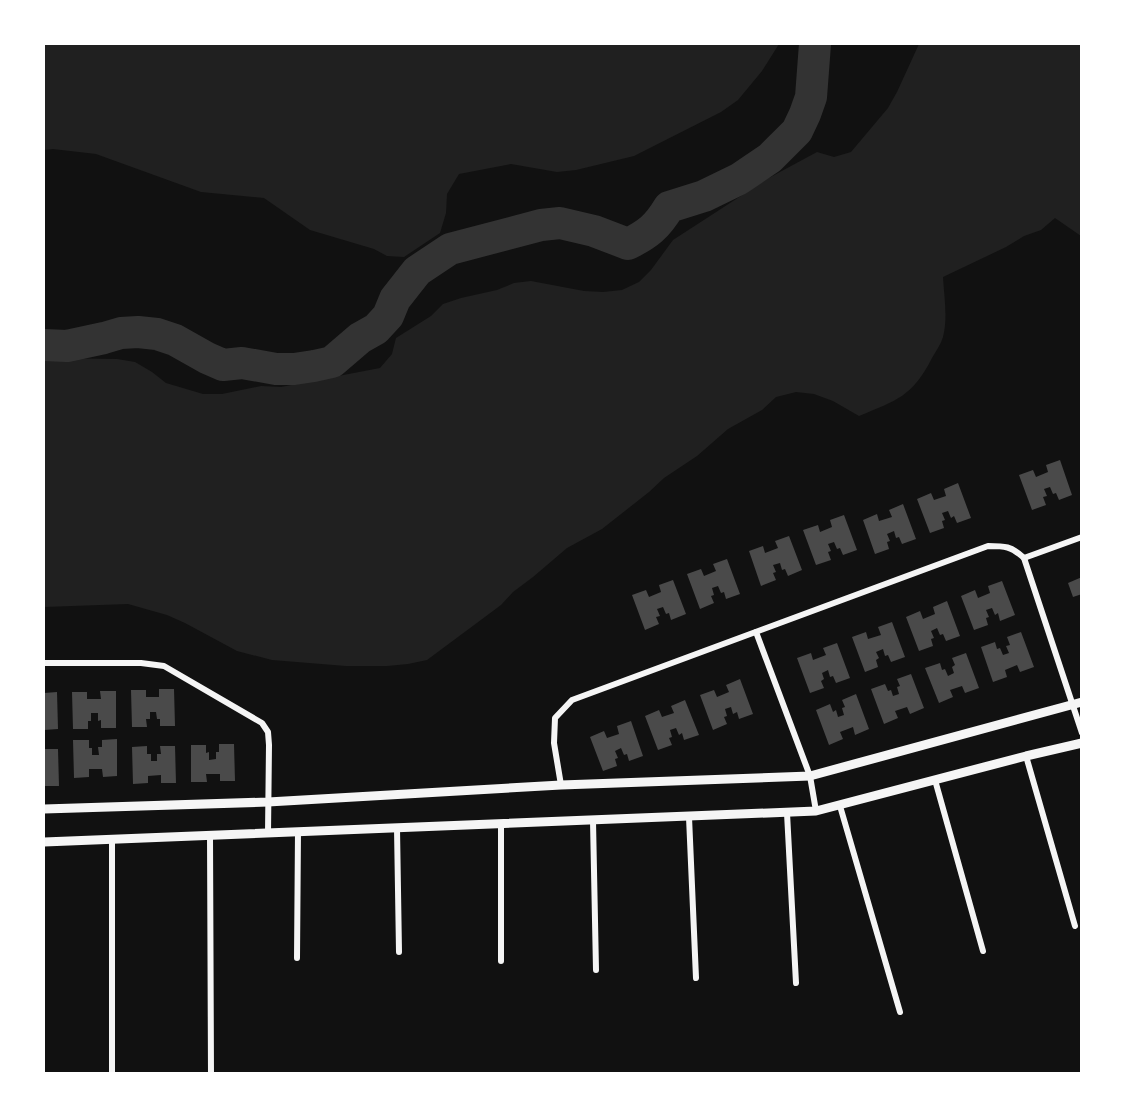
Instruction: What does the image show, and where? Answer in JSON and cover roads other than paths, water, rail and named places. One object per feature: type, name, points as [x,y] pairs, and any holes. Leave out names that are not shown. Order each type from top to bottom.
[{"type":"street","points":[[1024,558],[1082,537]]},
{"type":"street","points":[[561,785],[554,743],[555,718],[572,700],[988,546],[1004,546],[1014,549],[1024,558],[1077,703],[1082,734]]},
{"type":"street","points":[[756,632],[810,776],[816,811]]},
{"type":"street","points":[[44,663],[141,663],[164,666],[262,723],[268,732],[269,745],[268,833]]},
{"type":"street","points":[[44,808],[268,802],[561,785],[810,776],[1077,703]]},
{"type":"street","points":[[44,842],[816,811],[1082,743]]},
{"type":"street","points":[[1026,756],[1075,926]]},
{"type":"street","points":[[935,780],[983,951]]},
{"type":"street","points":[[840,806],[900,1012]]},
{"type":"street","points":[[787,813],[796,982]]},
{"type":"street","points":[[689,817],[696,978]]},
{"type":"street","points":[[593,821],[596,970]]},
{"type":"street","points":[[501,825],[501,961]]},
{"type":"street","points":[[397,828],[399,952]]},
{"type":"street","points":[[297,958],[298,832]]},
{"type":"street","points":[[210,836],[211,1074]]},
{"type":"street","points":[[112,839],[112,1074]]},
{"type":"waterway","points":[[44,345],[67,346],[121,333],[138,332],[157,334],[175,340],[223,365],[242,363],[276,369],[294,369],[332,362],[360,338],[376,329],[388,316],[395,299],[417,271],[450,249],[541,225],[560,223],[594,231],[628,244],[652,229],[669,207],[704,196],[739,179],[770,158],[797,131],[811,97],[815,44]]}]
